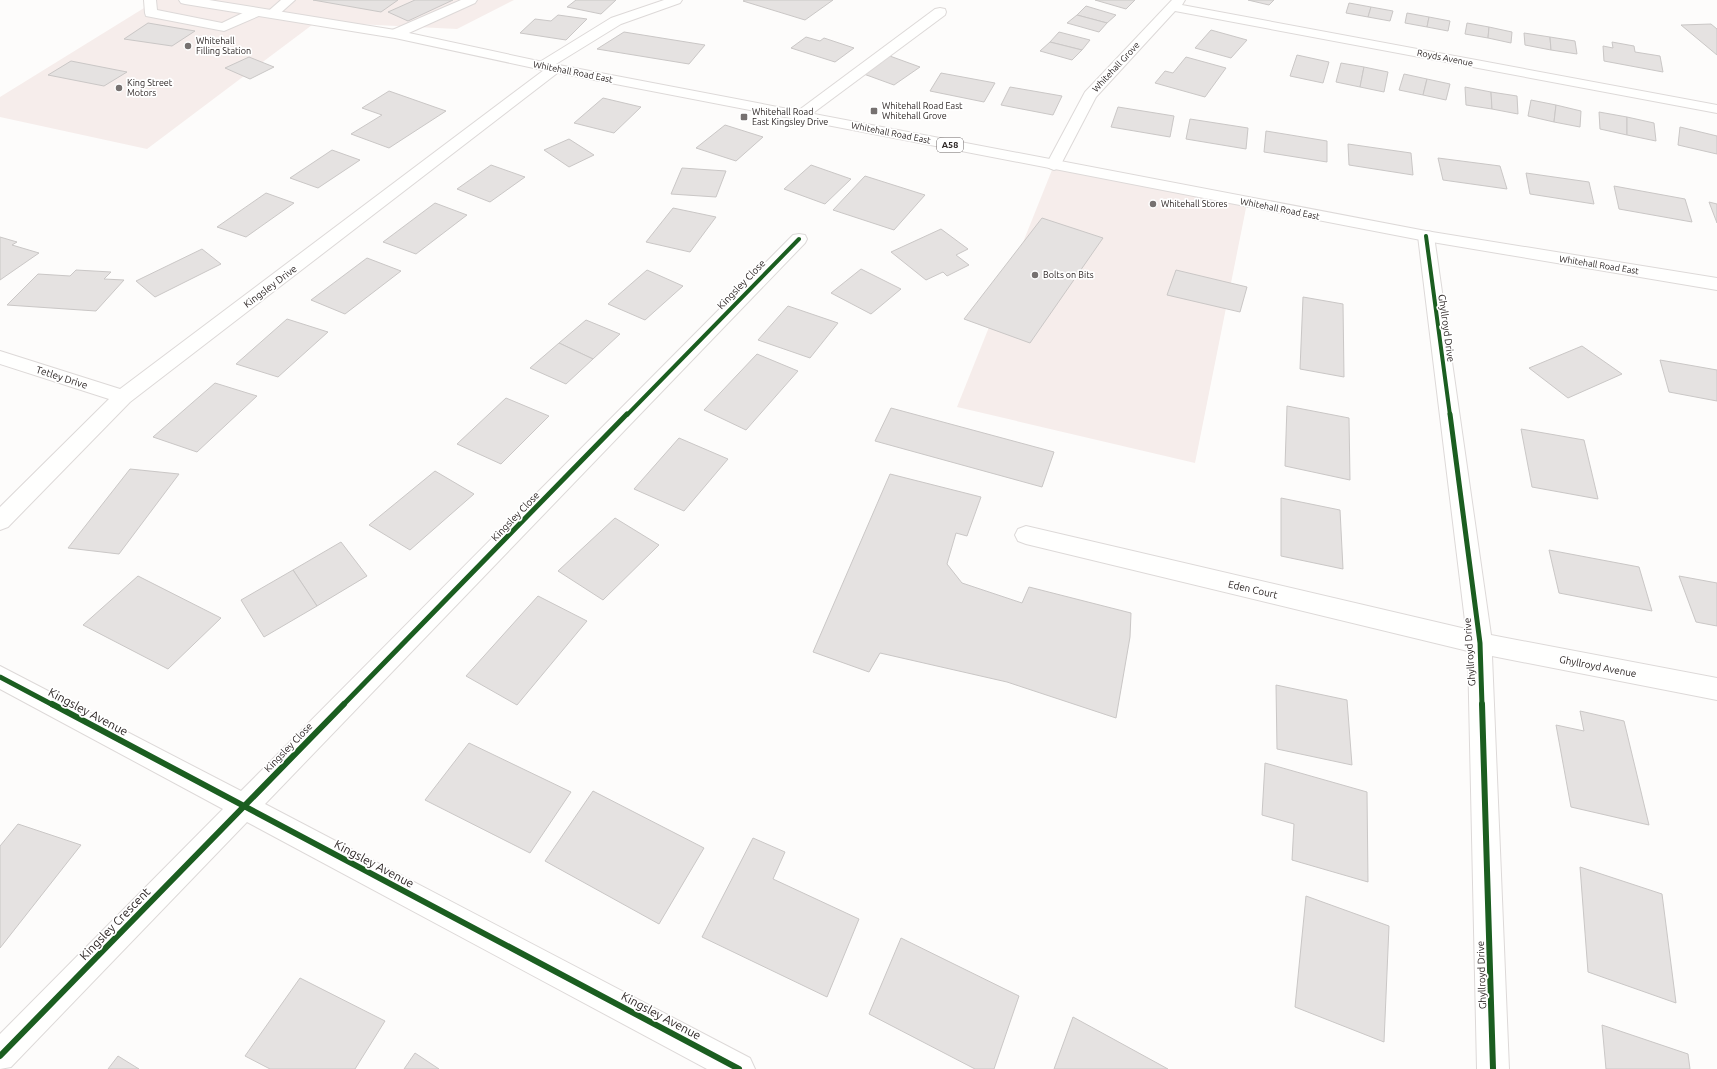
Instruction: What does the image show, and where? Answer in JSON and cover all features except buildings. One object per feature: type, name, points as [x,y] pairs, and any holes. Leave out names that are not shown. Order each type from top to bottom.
[{"type":"street","points":[[150,0],[151,13],[224,27],[263,13],[290,0]]},
{"type":"street","name":"Whitehall Road East","points":[[185,0],[395,34],[549,67],[1426,236],[1717,284]]},
{"type":"street","points":[[395,34],[471,0]]},
{"type":"street","name":"Kingsley Drive","points":[[0,521],[123,397],[414,177],[549,67],[616,20],[676,0]]},
{"type":"street","name":"Royds Avenue","points":[[1176,4],[1717,109]]},
{"type":"street","name":"Whitehall Grove","points":[[1054,165],[1090,95],[1176,4]]},
{"type":"street","points":[[800,116],[940,12]]},
{"type":"street","name":"Ghyllroyd Drive","points":[[1426,236],[1480,642],[1492,1069]]},
{"type":"street","name":"Kingsley Close","points":[[243,805],[799,239]]},
{"type":"street","name":"Tetley Drive","points":[[0,357],[123,397]]},
{"type":"street","name":"Eden Court","points":[[1026,535],[1480,642]]},
{"type":"street","name":"Ghyllroyd Avenue","points":[[1480,642],[1717,689]]},
{"type":"street","name":"Kingsley Avenue","points":[[0,677],[739,1069]]},
{"type":"street","name":"Kingsley Crescent","points":[[0,1056],[243,805]]},
{"type":"shaded area","points":[[157,0],[514,0],[457,29],[316,22],[147,149],[0,117],[0,97]]},
{"type":"shaded area","points":[[1054,165],[1247,203],[1195,463],[957,407]]},
{"type":"cycle path","points":[[1426,236],[1480,643],[1493,1069]]},
{"type":"cycle path","points":[[0,1056],[799,239]]},
{"type":"cycle path","points":[[0,677],[739,1069]]},
{"type":"place","name":"Whitehall Filling Station","points":[[188,46]]},
{"type":"place","name":"King Street Motors","points":[[119,88]]},
{"type":"place","name":"Whitehall Road East Whitehall Grove","points":[[874,111]]},
{"type":"place","name":"Whitehall Road East Kingsley Drive","points":[[744,117]]},
{"type":"place","name":"Whitehall Stores","points":[[1153,204]]},
{"type":"place","name":"Bolts on Bits","points":[[1035,275]]}]
